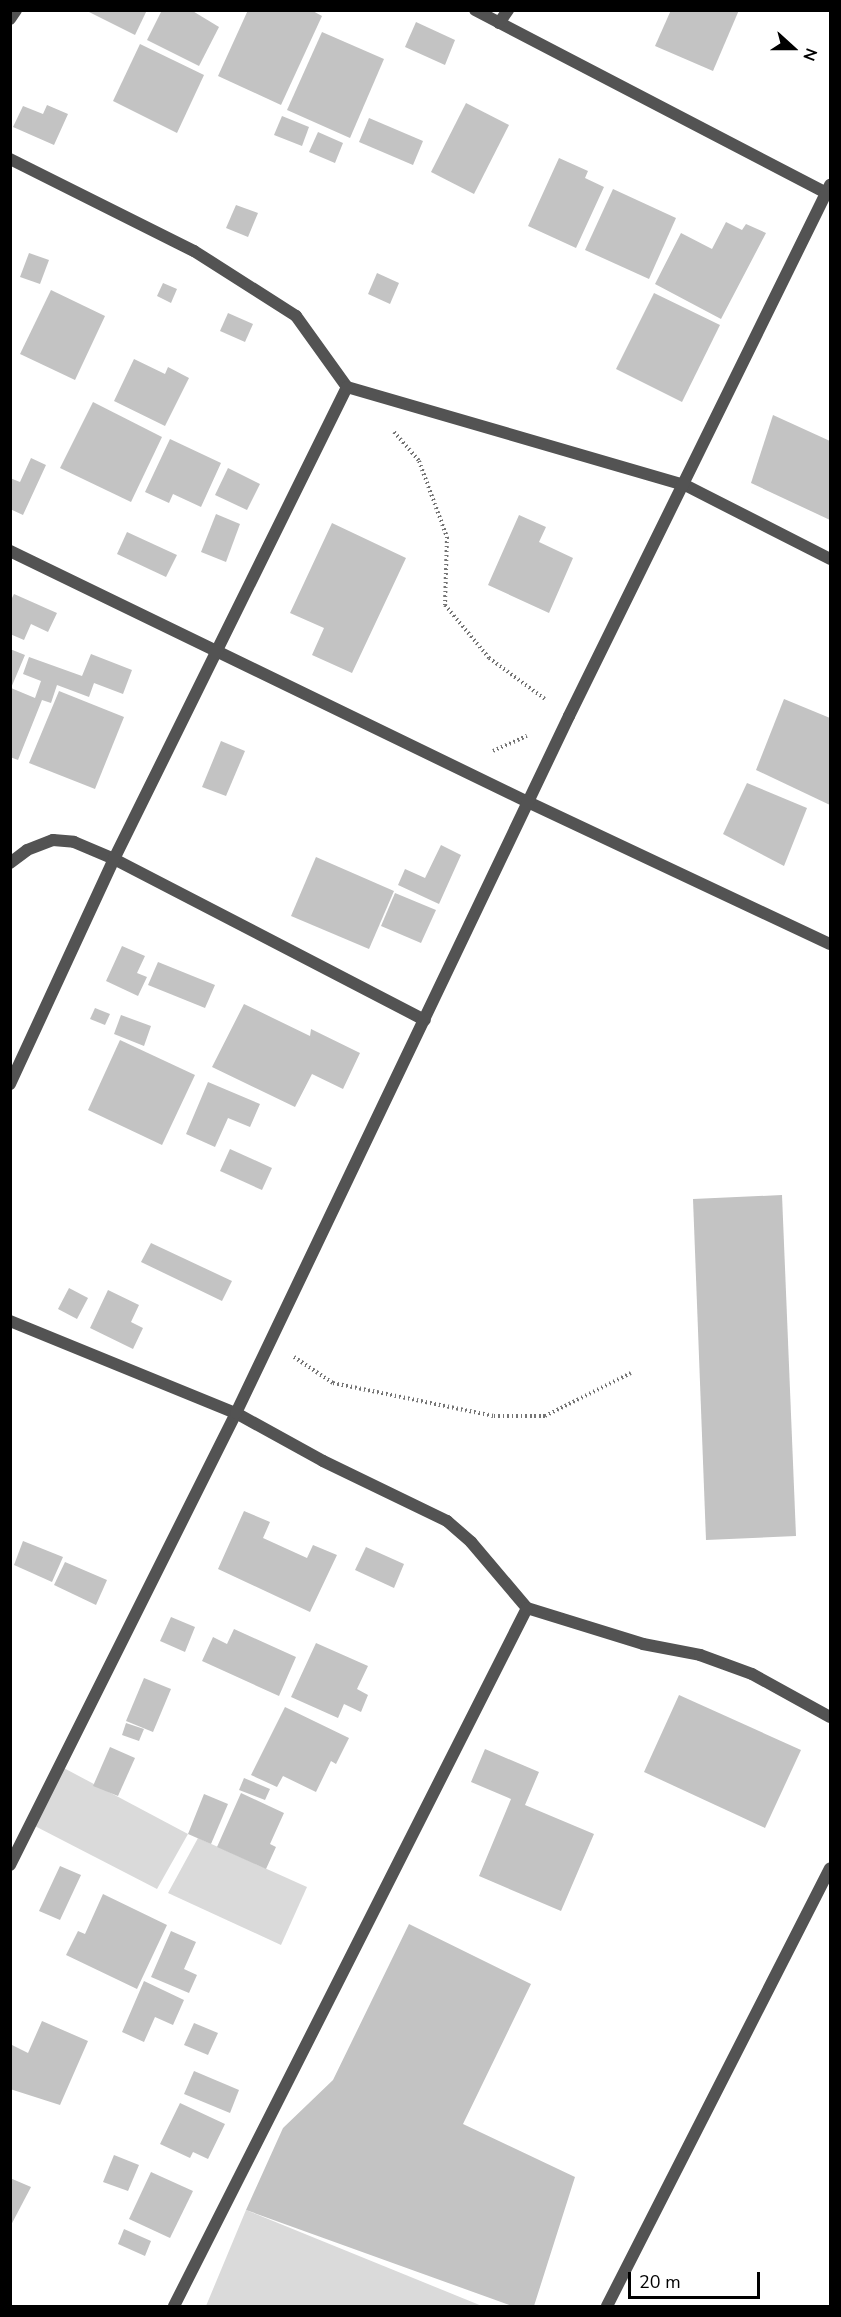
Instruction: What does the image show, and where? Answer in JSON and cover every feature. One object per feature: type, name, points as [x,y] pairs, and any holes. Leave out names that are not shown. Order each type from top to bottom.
[{"type":"street","points":[[10,19],[16,10]]},
{"type":"street","points":[[10,1865],[236,1413],[273,1330],[530,803],[569,716],[685,485],[829,189],[475,10]]},
{"type":"street","points":[[499,22],[508,10]]},
{"type":"street","points":[[10,159],[194,251],[296,316],[347,387],[685,485],[831,559]]},
{"type":"street","points":[[10,1084],[114,859],[347,387]]},
{"type":"street","points":[[10,551],[530,803],[831,944]]},
{"type":"street","points":[[10,863],[27,850],[53,840],[74,842],[114,859],[425,1020]]},
{"type":"street","points":[[10,1321],[236,1413],[324,1461],[447,1521],[471,1542],[527,1608],[643,1644],[700,1655],[752,1674],[831,1717]]},
{"type":"street","points":[[174,2307],[527,1608]]},
{"type":"street","points":[[607,2307],[831,1869]]},
{"type":"path","points":[[387,425],[419,461],[447,537],[446,605],[489,658],[569,716],[494,751],[484,752]]},
{"type":"path","points":[[273,1330],[291,1354],[333,1383],[494,1416],[545,1416],[631,1373]]},
{"type":"shaded area","points":[[60,1766],[188,1834],[157,1889],[31,1824]]},
{"type":"shaded area","points":[[198,1838],[307,1887],[281,1945],[168,1893]]},
{"type":"shaded area","points":[[246,2210],[482,2306],[206,2306]]},
{"type":"building","points":[[85,10],[147,10],[135,35]]},
{"type":"building","points":[[162,10],[191,10],[219,27],[199,66],[147,40]]},
{"type":"building","points":[[248,10],[311,10],[322,16],[281,105],[218,76]]},
{"type":"building","points":[[671,10],[739,10],[713,71],[655,46]]},
{"type":"building","points":[[416,22],[455,40],[445,65],[405,47]]},
{"type":"building","points":[[322,32],[384,59],[350,138],[287,110]]},
{"type":"building","points":[[140,44],[204,75],[177,133],[113,101]]},
{"type":"building","points":[[466,103],[509,125],[474,194],[431,172]]},
{"type":"building","points":[[47,105],[68,114],[54,145],[13,127],[23,106],[43,114]]},
{"type":"building","points":[[282,116],[309,127],[302,146],[274,135]]},
{"type":"building","points":[[369,118],[423,141],[413,165],[359,142]]},
{"type":"building","points":[[318,132],[343,143],[335,163],[309,152]]},
{"type":"building","points":[[559,158],[588,171],[585,178],[604,187],[576,248],[528,226]]},
{"type":"building","points":[[613,189],[676,218],[649,279],[585,250]]},
{"type":"building","points":[[236,205],[258,213],[248,237],[226,228]]},
{"type":"building","points":[[726,222],[742,230],[746,224],[766,233],[721,319],[655,284],[681,233],[712,249]]},
{"type":"building","points":[[29,253],[49,260],[40,284],[20,277]]},
{"type":"building","points":[[377,273],[399,283],[390,304],[368,294]]},
{"type":"building","points":[[163,283],[177,289],[171,303],[157,296]]},
{"type":"building","points":[[51,290],[105,316],[75,380],[20,354]]},
{"type":"building","points":[[654,293],[720,325],[682,402],[616,369]]},
{"type":"building","points":[[228,313],[253,324],[245,342],[220,331]]},
{"type":"building","points":[[134,359],[165,374],[168,367],[189,378],[165,426],[114,401]]},
{"type":"building","points":[[93,402],[162,437],[131,502],[60,468]]},
{"type":"building","points":[[773,415],[830,441],[830,520],[751,483]]},
{"type":"building","points":[[170,439],[221,463],[201,507],[173,494],[169,503],[145,492]]},
{"type":"building","points":[[31,458],[46,465],[23,515],[10,509],[10,478],[20,482]]},
{"type":"building","points":[[228,468],[260,484],[247,510],[215,495]]},
{"type":"building","points":[[216,514],[240,524],[226,562],[201,552]]},
{"type":"building","points":[[519,515],[546,527],[539,542],[573,558],[549,613],[488,585]]},
{"type":"building","points":[[332,523],[406,558],[352,673],[312,655],[324,628],[290,613]]},
{"type":"building","points":[[127,532],[177,555],[166,577],[117,554]]},
{"type":"building","points":[[14,594],[57,613],[48,632],[31,624],[24,640],[10,634],[10,602]]},
{"type":"building","points":[[10,649],[25,655],[11,688],[35,698],[41,681],[23,674],[29,657],[82,676],[91,654],[132,670],[123,694],[94,683],[89,697],[57,685],[51,703],[42,700],[18,760],[10,757]]},
{"type":"building","points":[[59,691],[124,717],[95,789],[29,763]]},
{"type":"building","points":[[784,699],[830,718],[830,805],[756,770]]},
{"type":"building","points":[[221,741],[245,751],[226,796],[202,787]]},
{"type":"building","points":[[747,783],[807,808],[784,866],[723,834]]},
{"type":"building","points":[[441,845],[461,855],[439,904],[398,885],[405,869],[425,878]]},
{"type":"building","points":[[316,857],[394,891],[369,949],[291,916]]},
{"type":"building","points":[[395,893],[436,910],[421,943],[381,926]]},
{"type":"building","points":[[122,946],[145,956],[137,973],[147,977],[138,996],[106,981]]},
{"type":"building","points":[[158,962],[215,985],[205,1008],[148,985]]},
{"type":"building","points":[[244,1004],[310,1036],[311,1029],[360,1053],[343,1089],[312,1074],[295,1107],[212,1067]]},
{"type":"building","points":[[95,1008],[110,1014],[105,1025],[90,1019]]},
{"type":"building","points":[[121,1015],[151,1026],[144,1046],[114,1034]]},
{"type":"building","points":[[120,1040],[195,1075],[162,1145],[88,1110]]},
{"type":"building","points":[[208,1082],[260,1104],[250,1127],[228,1118],[215,1147],[186,1134]]},
{"type":"building","points":[[230,1149],[272,1168],[262,1190],[220,1171]]},
{"type":"building","points":[[782,1195],[796,1536],[706,1540],[693,1199]]},
{"type":"building","points":[[151,1243],[232,1281],[222,1301],[141,1262]]},
{"type":"building","points":[[69,1288],[88,1298],[77,1319],[58,1309]]},
{"type":"building","points":[[108,1290],[139,1305],[131,1322],[143,1328],[133,1349],[90,1328]]},
{"type":"building","points":[[244,1511],[270,1522],[263,1538],[307,1558],[313,1545],[337,1555],[310,1612],[218,1569]]},
{"type":"building","points":[[23,1541],[63,1557],[52,1582],[14,1565]]},
{"type":"building","points":[[366,1547],[404,1564],[394,1588],[355,1570]]},
{"type":"building","points":[[65,1562],[107,1580],[96,1605],[54,1585]]},
{"type":"building","points":[[171,1617],[195,1627],[185,1652],[160,1641]]},
{"type":"building","points":[[234,1629],[296,1657],[279,1696],[202,1661],[213,1637],[227,1644]]},
{"type":"building","points":[[316,1643],[368,1666],[357,1689],[368,1695],[361,1712],[344,1704],[338,1718],[291,1697]]},
{"type":"building","points":[[144,1678],[171,1689],[153,1732],[126,1721]]},
{"type":"building","points":[[679,1695],[801,1750],[765,1828],[644,1772]]},
{"type":"building","points":[[285,1707],[349,1738],[336,1764],[331,1761],[316,1792],[283,1776],[277,1787],[251,1775]]},
{"type":"building","points":[[126,1723],[144,1729],[139,1741],[122,1735]]},
{"type":"building","points":[[110,1747],[135,1758],[118,1796],[93,1786]]},
{"type":"building","points":[[485,1749],[539,1772],[525,1805],[594,1834],[561,1911],[479,1876],[511,1799],[471,1782]]},
{"type":"building","points":[[244,1778],[270,1789],[265,1800],[239,1790]]},
{"type":"building","points":[[241,1793],[284,1813],[270,1844],[276,1847],[266,1869],[217,1847]]},
{"type":"building","points":[[204,1794],[228,1804],[211,1844],[188,1834]]},
{"type":"building","points":[[60,1866],[81,1875],[60,1920],[39,1911]]},
{"type":"building","points":[[103,1894],[167,1925],[137,1989],[66,1955],[78,1931],[85,1934]]},
{"type":"building","points":[[409,1924],[531,1984],[463,2124],[575,2177],[534,2306],[512,2306],[246,2210],[283,2128],[333,2080]]},
{"type":"building","points":[[171,1931],[196,1942],[184,1969],[197,1975],[189,1993],[151,1977]]},
{"type":"building","points":[[144,1981],[184,2000],[173,2025],[155,2017],[144,2042],[122,2032]]},
{"type":"building","points":[[42,2021],[88,2041],[60,2105],[10,2089],[10,2048],[12,2045],[28,2053]]},
{"type":"building","points":[[194,2023],[218,2033],[208,2055],[184,2045]]},
{"type":"building","points":[[194,2071],[239,2090],[230,2113],[184,2094]]},
{"type":"building","points":[[180,2103],[225,2124],[208,2159],[193,2152],[190,2158],[160,2144]]},
{"type":"building","points":[[114,2155],[139,2165],[128,2191],[103,2182]]},
{"type":"building","points":[[151,2172],[193,2191],[170,2238],[129,2219]]},
{"type":"building","points":[[10,2178],[31,2187],[10,2227]]},
{"type":"building","points":[[124,2229],[151,2241],[145,2256],[118,2244]]}]
